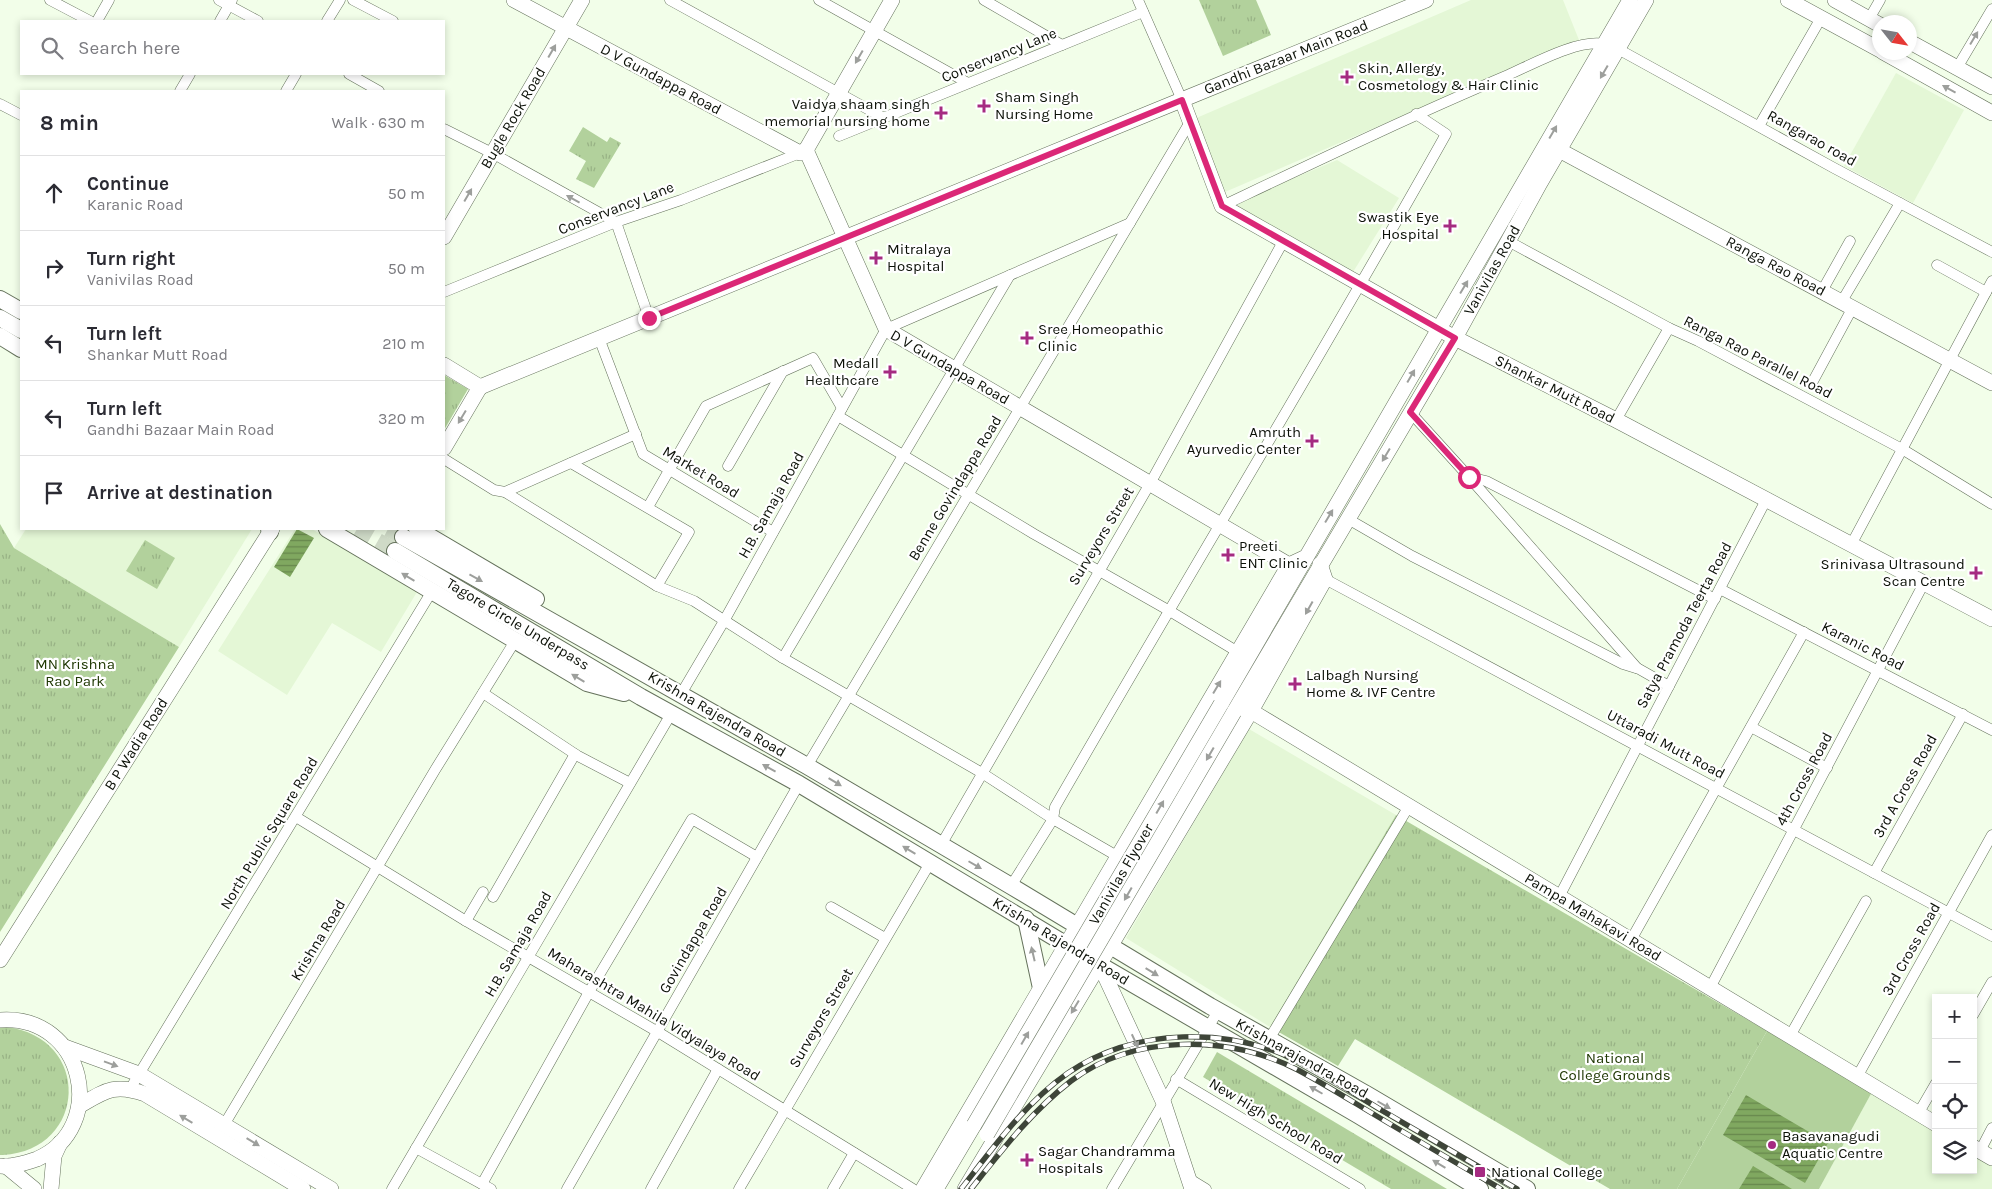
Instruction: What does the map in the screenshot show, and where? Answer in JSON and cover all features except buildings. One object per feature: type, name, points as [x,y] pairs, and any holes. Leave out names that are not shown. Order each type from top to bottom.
[{"type":"main road","name":"D V Gundappa Road","points":[[514,0],[803,151],[845,237],[886,329],[1289,565]]},
{"type":"main road","name":"Bugle Rock Road","points":[[445,234],[582,0]]},
{"type":"main road","points":[[803,151],[892,0]]},
{"type":"main road","name":"Gandhi Bazaar Main Road","points":[[480,387],[1426,0]]},
{"type":"main road","points":[[1611,47],[1630,0]]},
{"type":"main road","name":"Vanivilas Road","points":[[1304,558],[1529,174],[1611,47],[1646,0]]},
{"type":"main road","points":[[1788,0],[1872,46]]},
{"type":"main road","points":[[1835,0],[1872,21]]},
{"type":"main road","points":[[1917,46],[1992,87]]},
{"type":"main road","name":"Vanivilas Road","points":[[1323,572],[1348,518],[1455,338],[1559,150],[1611,47]]},
{"type":"main road","points":[[1897,60],[1992,113]]},
{"type":"main road","points":[[1182,100],[1222,206]]},
{"type":"main road","name":"Ranga Rao Road","points":[[1559,150],[1992,383]]},
{"type":"main road","name":"Shankar Mutt Road","points":[[1222,206],[1455,338],[1616,420],[1992,619]]},
{"type":"main road","points":[[0,288],[20,298]]},
{"type":"main road","points":[[0,298],[20,310]]},
{"type":"main road","points":[[0,318],[20,329]]},
{"type":"main road","points":[[0,336],[20,348]]},
{"type":"main road","points":[[445,366],[480,387],[445,446]]},
{"type":"main road","name":"B P Wadia Road","points":[[0,960],[270,530]]},
{"type":"main road","points":[[329,530],[587,683],[641,697]]},
{"type":"main road","points":[[419,530],[611,644],[641,671]]},
{"type":"main road","name":"Tagore Circle Underpass","points":[[641,671],[399,544],[641,697]]},
{"type":"main road","points":[[923,1189],[1289,565],[1304,558]]},
{"type":"main road","name":"Vanivilas Flyover","points":[[955,1189],[1228,708],[1304,558]]},
{"type":"main road","points":[[966,1189],[1251,711],[1323,572]]},
{"type":"main road","name":"Vanivilas Flyover","points":[[936,1189],[1228,708],[1323,572]]},
{"type":"main road","name":"Krishna Rajendra Road","points":[[641,671],[1077,925]]},
{"type":"main road","name":"Krishna Rajendra Road","points":[[641,697],[799,784],[1100,965],[1358,1115],[1480,1189]]},
{"type":"main road","name":"Pampa Mahakavi Road","points":[[1251,711],[1932,1122]]},
{"type":"main road","points":[[1026,919],[1041,988]]},
{"type":"main road","name":"Krishnarajendra Road","points":[[1077,925],[1110,947],[1268,1041],[1368,1096],[1527,1189]]},
{"type":"main road","points":[[1100,965],[1163,1101],[1190,1183]]},
{"type":"main road","points":[[0,1011],[16,1020],[46,1029],[65,1047],[75,1065],[80,1085],[79,1106],[72,1126],[60,1142],[54,1156],[50,1189]]},
{"type":"main road","points":[[0,1020],[16,1020]]},
{"type":"main road","points":[[65,1047],[139,1074],[331,1189]]},
{"type":"main road","points":[[79,1106],[112,1089],[130,1089],[145,1094],[303,1189]]},
{"type":"main road","points":[[3,1166],[26,1163],[44,1155],[60,1142]]},
{"type":"main road","points":[[3,1166],[34,1189]]},
{"type":"street","points":[[50,0],[88,20]]},
{"type":"street","points":[[98,20],[109,0]]},
{"type":"street","points":[[219,0],[231,2],[257,20]]},
{"type":"street","points":[[328,20],[340,0]]},
{"type":"street","points":[[353,0],[391,20]]},
{"type":"street","points":[[670,0],[884,118]]},
{"type":"street","points":[[819,0],[968,83]]},
{"type":"street","points":[[984,0],[1062,45]]},
{"type":"street","points":[[1876,15],[1880,0]]},
{"type":"street","points":[[221,20],[231,2]]},
{"type":"street","points":[[1141,4],[1182,100]]},
{"type":"street","name":"Conservancy Lane","points":[[839,136],[1062,45],[1141,4]]},
{"type":"street","points":[[1956,68],[1992,9]]},
{"type":"street","points":[[1759,126],[1821,18]]},
{"type":"street","points":[[1222,206],[1416,114],[1579,45],[1611,47]]},
{"type":"street","name":"Rangarao road","points":[[1611,47],[1992,252]]},
{"type":"street","points":[[183,90],[190,75]]},
{"type":"street","points":[[287,90],[295,75]]},
{"type":"street","points":[[351,75],[377,90]]},
{"type":"street","points":[[0,104],[20,114]]},
{"type":"street","points":[[1011,886],[1053,819],[1055,807],[1168,610],[1220,524],[1446,134],[1416,114]]},
{"type":"street","name":"Benne Govindappa Road","points":[[807,766],[1190,122]]},
{"type":"street","points":[[445,130],[492,153],[616,222],[649,318]]},
{"type":"street","name":"Conservancy Lane","points":[[445,292],[616,222],[680,200],[803,151]]},
{"type":"street","points":[[1812,383],[1848,304],[1900,203]]},
{"type":"street","points":[[886,329],[1130,223]]},
{"type":"street","name":"Surveyors Street","points":[[940,845],[1150,484],[1284,240]]},
{"type":"street","name":"Ranga Rao Parallel Road","points":[[1508,241],[1669,328],[1698,341],[1902,449],[1992,504]]},
{"type":"street","points":[[1822,291],[1850,241]]},
{"type":"street","points":[[1936,265],[1986,292]]},
{"type":"street","points":[[783,658],[1010,275]]},
{"type":"street","points":[[1850,544],[1992,281]]},
{"type":"street","points":[[1616,420],[1669,328]]},
{"type":"street","name":"H.B. Samaja Road","points":[[681,694],[774,532],[886,329]]},
{"type":"street","name":"Market Road","points":[[599,338],[643,454],[774,532]]},
{"type":"street","points":[[648,507],[706,406],[813,358],[840,412],[903,455],[1238,652]]},
{"type":"street","points":[[728,466],[783,371]]},
{"type":"street","points":[[1410,412],[1638,669]]},
{"type":"street","points":[[505,492],[636,434]]},
{"type":"street","points":[[445,460],[494,490],[505,492],[658,586],[694,601],[783,658],[982,773],[1053,819],[1117,856]]},
{"type":"street","points":[[571,463],[689,532],[658,586]]},
{"type":"street","points":[[1469,477],[1486,481],[1715,599]]},
{"type":"street","name":"Satya Pramoda Teerta Road","points":[[1559,897],[1766,500]]},
{"type":"street","points":[[1348,518],[1412,556],[1622,664],[1638,669],[1670,686]]},
{"type":"street","name":"Uttaradi Mutt Road","points":[[1323,572],[1638,746],[1992,936]]},
{"type":"street","name":"4th Cross Road","points":[[1710,988],[1924,583]]},
{"type":"street","name":"Karanic Road","points":[[1720,589],[1992,730]]},
{"type":"street","name":"North Public Square Road","points":[[130,1089],[432,591]]},
{"type":"street","points":[[1631,940],[1804,632]]},
{"type":"street","name":"Krishna Road","points":[[224,1125],[435,770],[515,641]]},
{"type":"street","points":[[483,693],[575,754],[630,783]]},
{"type":"street","name":"H.B. Samaja Road","points":[[392,1189],[671,714]]},
{"type":"street","name":"3rd A Cross Road","points":[[1874,873],[1963,714]]},
{"type":"street","points":[[1751,727],[1827,768]]},
{"type":"street","points":[[466,921],[488,894],[575,754]]},
{"type":"street","name":"Govindappa Road","points":[[567,1189],[799,784]]},
{"type":"street","points":[[1268,1041],[1409,806]]},
{"type":"street","name":"Maharashtra Mahila Vidyalaya Road","points":[[296,818],[466,921],[658,1032],[913,1189]]},
{"type":"street","points":[[416,1148],[487,1186],[589,992],[692,819],[757,857]]},
{"type":"street","name":"3rd Cross Road","points":[[1857,1077],[1992,835]]},
{"type":"street","name":"Surveyors Street","points":[[739,1189],[930,863]]},
{"type":"street","points":[[1790,1036],[1866,901]]},
{"type":"street","points":[[831,907],[885,938]]},
{"type":"street","points":[[1977,1008],[1992,982]]},
{"type":"street","points":[[1112,1189],[1218,1011]]},
{"type":"street","points":[[651,1189],[718,1069]]},
{"type":"street","name":"New High School Road","points":[[1176,1079],[1360,1189]]},
{"type":"street","points":[[1918,1114],[1935,1084]]},
{"type":"street","points":[[1982,1152],[1992,1128]]},
{"type":"street","points":[[833,1189],[854,1153]]},
{"type":"street","points":[[1190,1183],[1206,1189]]},
{"type":"shaded area","points":[[1471,0],[1563,0],[1579,40],[1225,192],[1194,119]]},
{"type":"shaded area","points":[[1896,73],[1964,110],[1913,203],[1844,166]]},
{"type":"shaded area","points":[[1337,160],[1399,198],[1353,272],[1233,204]]},
{"type":"shaded area","points":[[25,530],[251,530],[179,647],[14,548]]},
{"type":"shaded area","points":[[294,530],[314,530],[417,592],[381,652],[332,623],[287,695],[218,651]]},
{"type":"shaded area","points":[[296,530],[314,538],[290,577],[274,567]]},
{"type":"shaded area","points":[[1249,729],[1396,815],[1270,1027],[1126,938]]},
{"type":"shaded area","points":[[1872,1092],[1932,1128],[1932,1174],[1977,1174],[1977,1154],[1992,1163],[1992,1189],[1819,1189]]},
{"type":"shaded area","points":[[1746,1095],[1828,1143],[1805,1183],[1723,1135]]},
{"type":"shaded area","points":[[1753,1166],[1792,1189],[1739,1189]]},
{"type":"green space","points":[[1199,0],[1256,0],[1271,35],[1223,56]]},
{"type":"green space","points":[[583,127],[607,142],[610,137],[621,143],[594,188],[576,179],[586,161],[569,151]]},
{"type":"green space","points":[[445,376],[468,389],[445,428]]},
{"type":"green space","name":"MN Krishna Rao Park","points":[[0,524],[14,548],[179,647],[0,932]]},
{"type":"green space","points":[[145,540],[175,558],[157,589],[126,571]]},
{"type":"green space","name":"National College Grounds","points":[[1396,815],[1767,1031],[1677,1189],[1610,1189],[1355,1039],[1338,1066],[1270,1027]]},
{"type":"green space","points":[[6,1027],[34,1035],[54,1051],[65,1071],[69,1093],[64,1115],[51,1134],[31,1148],[0,1155],[0,1028]]},
{"type":"green space","name":"Basavanagudi Aquatic Centre","points":[[1767,1031],[1872,1092],[1819,1189],[1677,1189]]},
{"type":"green space","points":[[1217,1052],[1447,1189],[1391,1189],[1203,1077]]},
{"type":"tunnel","points":[[359,530],[395,551]]},
{"type":"tunnel","points":[[390,530],[403,537]]},
{"type":"railway","points":[[961,1189],[1024,1112],[1052,1085],[1068,1073],[1094,1058],[1123,1047],[1152,1040],[1183,1037],[1214,1038],[1244,1042],[1274,1051],[1302,1063],[1517,1189]]},
{"type":"railway","points":[[971,1189],[1030,1118],[1071,1081],[1096,1065],[1124,1054],[1153,1047],[1183,1044],[1213,1045],[1242,1050],[1271,1058],[1298,1070],[1501,1189]]},
{"type":"place","name":"Skin, Allergy, Cosmetology & Hair Clinic","points":[[1347,77]]},
{"type":"place","name":"Sham Singh Nursing Home","points":[[984,106]]},
{"type":"place","name":"Vaidya shaam singh memorial nursing home","points":[[941,113]]},
{"type":"place","name":"Swastik Eye Hospital","points":[[1450,226]]},
{"type":"place","name":"Mitralaya Hospital","points":[[876,258]]},
{"type":"place","name":"Sree Homeopathic Clinic","points":[[1027,338]]},
{"type":"place","name":"Medall Healthcare","points":[[890,372]]},
{"type":"place","name":"Amruth Ayurvedic Center","points":[[1312,441]]},
{"type":"place","name":"Preeti ENT Clinic","points":[[1228,555]]},
{"type":"place","name":"Srinivasa Ultrasound Scan Centre","points":[[1976,573]]},
{"type":"place","name":"Lalbagh Nursing Home & IVF Centre","points":[[1295,684]]},
{"type":"place","name":"Basavanagudi Aquatic Centre","points":[[1772,1145]]},
{"type":"place","name":"Sagar Chandramma Hospitals","points":[[1027,1160]]},
{"type":"place","name":"National College","points":[[1480,1172]]},
{"type":"route","points":[[649,318],[1182,100],[1222,206],[1455,338],[1410,412],[1469,477]]}]
